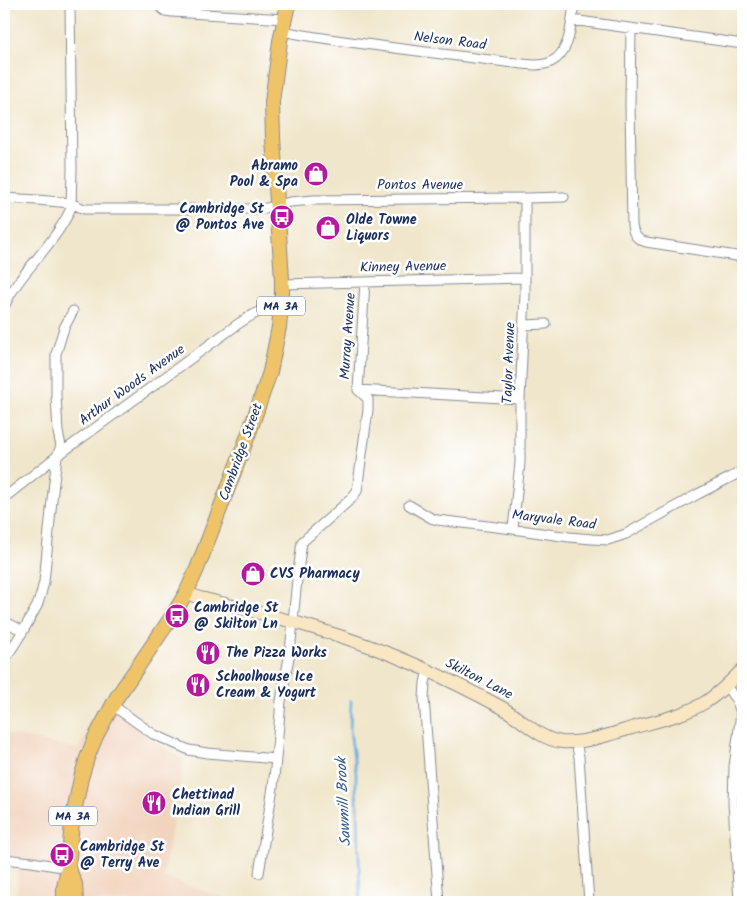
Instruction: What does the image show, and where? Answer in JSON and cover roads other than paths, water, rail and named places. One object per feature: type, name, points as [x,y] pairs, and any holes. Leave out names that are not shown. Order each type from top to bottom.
[{"type":"main road","name":"Cambridge Street","points":[[64,902],[72,822],[87,758],[112,705],[173,615],[197,569],[267,384],[278,340],[282,284],[272,102],[288,4]]},
{"type":"main road","name":"Cambridge Street","points":[[68,868],[75,884],[76,902]]},
{"type":"street","points":[[4,307],[18,282],[50,244],[69,213],[72,169],[70,4]]},
{"type":"street","name":"Nelson Road","points":[[156,4],[165,11],[284,25],[323,38],[536,65],[550,62],[561,54],[568,40],[574,4]]},
{"type":"street","points":[[572,20],[743,44]]},
{"type":"street","points":[[631,28],[630,104],[633,231],[636,237],[646,242],[743,257]]},
{"type":"street","name":"Pontos Avenue","points":[[4,198],[71,203],[84,209],[262,209],[292,201],[564,197]]},
{"type":"street","name":"Taylor Avenue","points":[[514,528],[519,473],[524,325],[525,198]]},
{"type":"street","name":"Kinney Avenue","points":[[282,284],[525,278]]},
{"type":"street","name":"Murray Avenue","points":[[259,873],[276,760],[281,701],[294,622],[302,542],[351,499],[357,491],[368,410],[368,399],[358,390],[365,282]]},
{"type":"street","name":"Arthur Woods Avenue","points":[[4,498],[57,456],[238,324],[258,312],[282,305]]},
{"type":"street","points":[[4,661],[34,614],[42,594],[57,456],[61,446],[58,432],[56,396],[56,354],[64,328],[73,311]]},
{"type":"street","points":[[524,325],[546,324]]},
{"type":"street","points":[[358,390],[520,399]]},
{"type":"street","name":"Maryvale Road","points":[[409,505],[435,519],[514,528],[592,540],[613,539],[626,534],[743,471]]},
{"type":"street","name":"Skilton Lane","points":[[186,593],[353,639],[389,653],[428,670],[508,711],[545,737],[561,742],[576,742],[688,711],[706,702],[743,669]]},
{"type":"street","points":[[278,618],[288,611],[295,602]]},
{"type":"street","points":[[4,621],[23,631]]},
{"type":"street","points":[[428,670],[424,698],[439,902]]},
{"type":"street","points":[[726,686],[737,700],[741,713],[734,767],[733,802],[739,902]]},
{"type":"street","points":[[112,705],[153,734],[189,750],[276,760]]},
{"type":"street","points":[[576,742],[579,757],[589,902]]},
{"type":"street","points":[[4,859],[68,868]]},
{"type":"waterway","name":"Sawmill Brook","points":[[351,701],[350,731],[356,773],[360,902]]},
{"type":"place","name":"Abramo Pool & Spa","points":[[316,174]]},
{"type":"place","name":"Cambridge St @ Pontos Ave","points":[[282,217]]},
{"type":"place","name":"Olde Towne Liquors","points":[[328,228]]},
{"type":"place","name":"CVS Pharmacy","points":[[253,574]]},
{"type":"place","name":"Cambridge St @ Skilton Ln","points":[[177,616]]},
{"type":"place","name":"The Pizza Works","points":[[208,653]]},
{"type":"place","name":"Schoolhouse Ice Cream & Yogurt","points":[[198,685]]},
{"type":"place","name":"Chettinad Indian Grill","points":[[154,803]]},
{"type":"place","name":"Cambridge St @ Terry Ave","points":[[62,855]]}]
